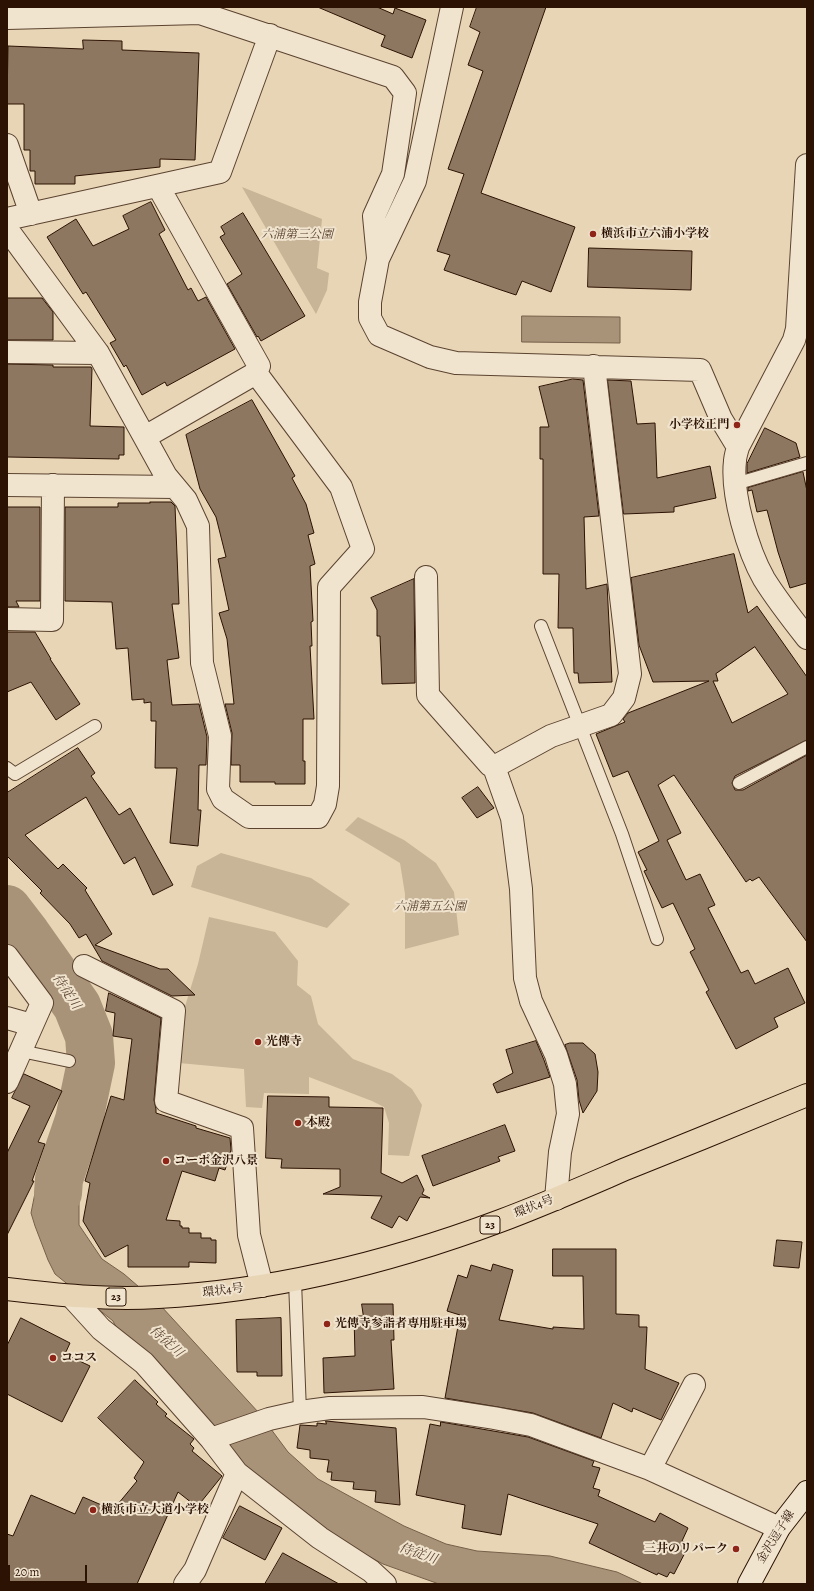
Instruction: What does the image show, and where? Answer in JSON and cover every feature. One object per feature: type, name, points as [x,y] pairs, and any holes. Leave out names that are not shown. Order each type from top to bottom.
[{"type":"main road","name":"環状4号","points":[[74,1297],[156,1297],[211,1293],[295,1281],[364,1264],[436,1243],[500,1221],[807,1096]]},
{"type":"main road","name":"23","points":[[7,1289],[74,1297]]},
{"type":"street","points":[[452,7],[415,181],[378,260],[370,302],[370,318],[379,335],[430,356],[456,363],[700,370],[722,419],[738,447]]},
{"type":"street","points":[[13,14],[200,14],[393,77],[405,93],[393,174],[374,216],[378,260]]},
{"type":"street","points":[[7,220],[220,172],[270,36]]},
{"type":"street","points":[[7,145],[31,214]]},
{"type":"street","points":[[807,165],[797,329],[794,340],[738,447],[734,462],[735,484],[748,540],[764,578],[784,609],[807,638]]},
{"type":"street","points":[[145,437],[256,373],[259,366],[158,186]]},
{"type":"street","points":[[7,229],[98,354],[166,476],[186,500],[198,526],[202,663],[220,736],[218,789],[223,799],[248,817],[318,817],[325,804],[328,786],[329,587],[363,549],[341,486],[256,373]]},
{"type":"street","points":[[7,352],[98,354]]},
{"type":"street","points":[[494,767],[550,736],[611,715],[624,698],[630,674],[594,366]]},
{"type":"street","points":[[7,485],[175,487]]},
{"type":"street","points":[[7,619],[52,620],[53,485]]},
{"type":"street","points":[[426,577],[428,695],[490,766],[494,767],[512,818],[521,889],[525,978],[531,1001],[556,1055],[565,1084],[568,1114],[560,1152],[556,1198]]},
{"type":"street","points":[[7,956],[42,1003],[7,1082]]},
{"type":"street","points":[[84,966],[174,1011],[166,1101],[242,1128],[248,1235],[262,1286]]},
{"type":"street","points":[[7,1018],[32,1026]]},
{"type":"street","points":[[74,1297],[101,1329],[144,1363],[214,1438],[237,1473],[320,1538],[370,1571],[385,1584]]},
{"type":"street","points":[[650,1469],[694,1385]]},
{"type":"street","points":[[214,1438],[269,1420],[300,1412],[330,1408],[423,1407],[494,1418],[531,1425],[650,1469],[779,1528]]},
{"type":"street","points":[[185,1584],[194,1570],[237,1473]]},
{"type":"street","name":"金沢逗子線","points":[[749,1584],[779,1528],[807,1492]]},
{"type":"lane","points":[[735,484],[807,462]]},
{"type":"lane","points":[[541,626],[622,834],[657,939]]},
{"type":"lane","points":[[7,768],[14,774],[95,726]]},
{"type":"lane","points":[[739,783],[807,746]]},
{"type":"lane","points":[[21,1051],[69,1062]]},
{"type":"lane","points":[[295,1281],[300,1412]]},
{"type":"green space","name":"六浦第三公園","points":[[242,187],[322,219],[317,268],[329,273],[327,290],[316,314]]},
{"type":"green space","name":"六浦第五公園","points":[[358,817],[404,840],[436,863],[454,892],[459,935],[405,949],[405,894],[400,863],[345,830]]},
{"type":"green space","points":[[221,853],[311,878],[350,904],[327,928],[191,887],[197,866]]},
{"type":"green space","points":[[209,917],[275,932],[298,961],[297,985],[311,996],[318,1024],[353,1059],[392,1074],[412,1089],[422,1105],[409,1156],[388,1155],[389,1123],[384,1107],[372,1101],[309,1077],[309,1094],[264,1093],[262,1108],[246,1107],[244,1069],[179,1063],[183,1013],[198,964]]},
{"type":"water","points":[[522,316],[620,317],[620,343],[522,342]]},
{"type":"water","points":[[56,1123],[96,1137],[79,1192],[79,1225],[102,1259],[124,1274],[161,1306],[259,1413],[288,1452],[318,1479],[404,1526],[446,1544],[477,1551],[550,1556],[617,1572],[643,1584],[439,1584],[383,1564],[359,1551],[250,1477],[119,1333],[113,1321],[55,1274],[48,1260],[31,1213],[37,1183]]},
{"type":"building","points":[[318,7],[377,7],[393,14],[395,8],[426,20],[412,58],[381,46],[385,36]]},
{"type":"building","points":[[477,7],[546,7],[481,193],[575,227],[551,292],[522,281],[516,295],[444,270],[450,255],[437,251],[464,174],[448,169],[483,71],[468,65],[480,32],[470,27]]},
{"type":"building","points":[[83,40],[122,41],[122,50],[199,53],[195,160],[160,159],[160,167],[75,176],[75,184],[35,184],[35,171],[30,171],[30,150],[24,150],[24,104],[7,104],[8,46],[83,49]]},
{"type":"building","points":[[151,202],[165,230],[159,234],[188,290],[191,288],[198,301],[206,297],[235,349],[167,386],[165,382],[142,395],[126,365],[124,367],[110,343],[116,340],[86,292],[83,294],[47,237],[76,219],[93,246],[129,229],[123,216]]},
{"type":"building","points":[[243,213],[305,316],[261,341],[258,336],[257,337],[227,284],[242,274],[220,237],[225,234],[221,227]]},
{"type":"building","points":[[589,248],[692,251],[691,290],[588,287]]},
{"type":"building","points":[[7,298],[42,298],[53,312],[53,340],[7,340]]},
{"type":"building","points":[[7,364],[53,365],[53,367],[91,367],[90,426],[124,427],[124,455],[119,455],[119,459],[7,457]]},
{"type":"building","points":[[573,379],[583,380],[599,516],[584,517],[586,589],[607,584],[612,682],[579,683],[578,673],[574,673],[573,628],[558,628],[559,574],[543,574],[543,459],[540,459],[540,427],[549,427],[539,387]]},
{"type":"building","points":[[608,380],[631,381],[637,424],[655,423],[657,478],[710,466],[716,498],[674,507],[674,512],[624,514]]},
{"type":"building","points":[[252,400],[295,476],[292,478],[306,504],[314,533],[308,535],[315,564],[310,566],[313,621],[311,622],[312,646],[310,646],[314,719],[303,719],[303,761],[305,761],[305,784],[240,782],[240,765],[231,765],[232,733],[225,704],[234,704],[227,639],[219,613],[229,610],[218,559],[226,557],[216,517],[200,489],[186,435]]},
{"type":"building","points":[[765,428],[796,443],[800,457],[747,473],[747,464]]},
{"type":"building","points":[[803,472],[807,491],[807,583],[790,588],[778,552],[767,510],[757,512],[752,490],[748,491],[748,488]]},
{"type":"building","points":[[171,502],[175,506],[179,604],[172,604],[179,658],[167,660],[172,705],[199,704],[207,737],[206,765],[199,765],[198,810],[201,810],[198,846],[170,843],[177,768],[155,768],[156,721],[151,721],[151,702],[144,703],[144,699],[132,700],[128,648],[116,649],[112,602],[65,601],[65,507],[118,507],[118,503]]},
{"type":"building","points":[[7,507],[40,507],[40,601],[16,601],[19,607],[7,607]]},
{"type":"building","points":[[734,554],[748,613],[757,606],[807,677],[807,740],[735,776],[732,783],[735,790],[743,790],[807,755],[807,942],[759,877],[752,881],[750,879],[746,882],[674,775],[658,785],[681,833],[667,840],[686,880],[700,874],[715,905],[708,908],[741,973],[748,970],[755,984],[788,968],[805,1003],[774,1018],[778,1027],[736,1049],[706,992],[709,990],[690,952],[695,949],[673,903],[662,908],[644,871],[647,870],[638,852],[659,841],[628,771],[613,777],[596,734],[625,722],[623,719],[628,713],[709,681],[653,682],[639,645],[631,578]],"holes":[[[755,647],[788,694],[732,723],[713,681],[718,681],[716,674]]]},
{"type":"building","points":[[414,579],[415,683],[382,684],[380,636],[377,636],[377,610],[371,598]]},
{"type":"building","points":[[7,632],[35,632],[50,659],[80,704],[56,720],[31,682],[7,692]]},
{"type":"building","points":[[78,748],[95,773],[91,776],[119,815],[130,808],[173,885],[153,895],[135,857],[124,864],[86,797],[25,835],[58,869],[63,864],[87,888],[85,890],[112,934],[95,945],[160,969],[168,969],[195,995],[172,996],[102,961],[86,934],[79,938],[70,924],[40,893],[42,891],[7,856],[7,793]]},
{"type":"building","points":[[478,787],[494,808],[477,818],[462,798]]},
{"type":"building","points":[[109,993],[161,1018],[154,1100],[156,1113],[196,1126],[196,1128],[230,1138],[231,1150],[225,1170],[219,1168],[215,1181],[182,1171],[166,1220],[180,1221],[180,1226],[182,1226],[182,1228],[189,1228],[189,1233],[201,1233],[201,1238],[211,1238],[211,1240],[216,1240],[216,1263],[189,1262],[189,1267],[128,1267],[128,1245],[105,1257],[83,1221],[90,1183],[85,1181],[111,1096],[124,1100],[132,1039],[113,1036],[115,1013],[106,1011]]},
{"type":"building","points":[[536,1041],[550,1077],[497,1093],[493,1084],[513,1073],[506,1050]]},
{"type":"building","points":[[570,1043],[583,1043],[595,1054],[598,1072],[597,1091],[583,1113],[579,1100],[577,1080],[565,1045]]},
{"type":"building","points":[[24,1074],[62,1091],[38,1142],[45,1144],[32,1181],[34,1181],[7,1235],[7,1153],[30,1106],[12,1098]]},
{"type":"building","points":[[268,1096],[329,1097],[329,1107],[383,1108],[381,1173],[402,1183],[417,1175],[424,1190],[422,1194],[430,1198],[420,1197],[407,1221],[399,1216],[392,1228],[371,1218],[382,1196],[323,1194],[340,1187],[340,1169],[281,1168],[282,1159],[266,1158]]},
{"type":"building","points":[[505,1125],[515,1151],[498,1157],[500,1161],[433,1186],[422,1156]]},
{"type":"building","points":[[777,1240],[802,1242],[799,1268],[774,1266]]},
{"type":"building","points":[[553,1249],[616,1249],[616,1314],[639,1315],[639,1327],[647,1327],[645,1369],[679,1383],[661,1420],[633,1408],[632,1412],[613,1403],[601,1438],[533,1413],[445,1398],[460,1315],[447,1311],[458,1275],[467,1278],[471,1265],[491,1271],[493,1264],[513,1270],[499,1320],[553,1329],[553,1327],[584,1329],[583,1276],[553,1276]]},
{"type":"building","points":[[362,1304],[393,1304],[394,1340],[391,1340],[394,1389],[324,1393],[323,1358],[355,1356],[354,1316],[363,1316]]},
{"type":"building","points":[[21,1318],[70,1343],[65,1354],[90,1366],[62,1422],[7,1394],[7,1346]]},
{"type":"building","points":[[281,1318],[282,1376],[257,1376],[257,1372],[237,1372],[236,1320]]},
{"type":"building","points":[[135,1380],[158,1402],[156,1404],[167,1414],[165,1416],[194,1439],[190,1444],[194,1448],[192,1451],[222,1476],[197,1507],[178,1492],[137,1584],[7,1584],[7,1534],[13,1536],[31,1495],[75,1514],[83,1497],[113,1510],[137,1481],[134,1478],[144,1462],[98,1418]]},
{"type":"building","points":[[326,1421],[396,1428],[400,1505],[375,1502],[376,1491],[353,1489],[354,1482],[331,1480],[332,1472],[327,1472],[329,1460],[310,1458],[310,1450],[297,1448],[300,1425],[317,1426],[317,1423],[326,1424]]},
{"type":"building","points":[[441,1422],[528,1437],[594,1461],[592,1466],[600,1468],[593,1488],[600,1490],[598,1496],[655,1522],[660,1513],[688,1528],[682,1541],[689,1545],[674,1574],[670,1572],[667,1577],[658,1573],[657,1575],[589,1543],[598,1524],[508,1494],[501,1535],[462,1528],[465,1505],[416,1495],[430,1424],[440,1426]]},
{"type":"building","points":[[240,1506],[282,1528],[265,1560],[223,1538]]},
{"type":"building","points":[[283,1553],[339,1584],[265,1584]]},
{"type":"waterway","name":"侍従川","points":[[7,909],[77,1006],[89,1036],[91,1063],[79,1120],[59,1179],[58,1193]]},
{"type":"place","name":"横浜市立六浦小学校","points":[[593,234]]},
{"type":"place","name":"小学校正門","points":[[737,425]]},
{"type":"place","name":"光傳寺","points":[[258,1042]]},
{"type":"place","name":"本殿","points":[[298,1123]]},
{"type":"place","name":"コーポ金沢八景","points":[[166,1161]]},
{"type":"place","name":"光傳寺参詣者専用駐車場","points":[[327,1324]]},
{"type":"place","name":"ココス","points":[[53,1358]]},
{"type":"place","name":"横浜市立大道小学校","points":[[93,1510]]},
{"type":"place","name":"三井のリパーク","points":[[736,1549]]}]
